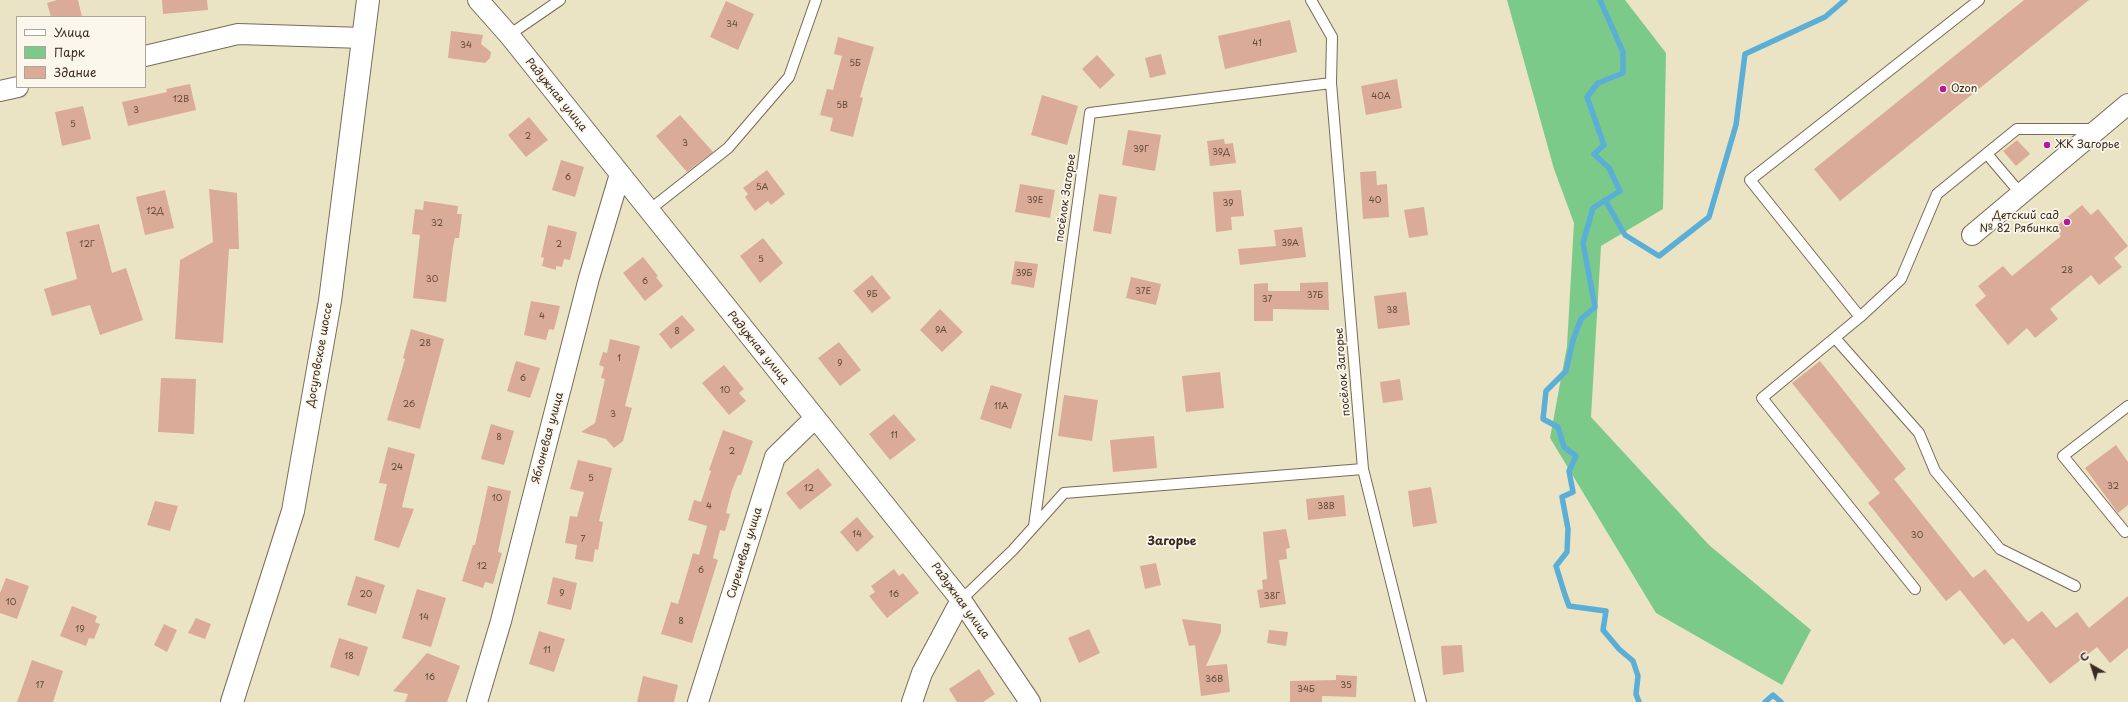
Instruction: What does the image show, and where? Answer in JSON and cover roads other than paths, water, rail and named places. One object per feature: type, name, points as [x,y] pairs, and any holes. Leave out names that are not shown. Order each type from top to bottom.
[{"type":"main road","name":"Досуговское шоссе","points":[[232,702],[293,511],[330,301],[368,0]]},
{"type":"street","name":"Радужная улица","points":[[478,0],[508,35],[962,600],[1030,702]]},
{"type":"street","points":[[146,56],[238,34],[363,38]]},
{"type":"street","points":[[0,91],[16,87]]},
{"type":"street","points":[[1972,235],[2128,104]]},
{"type":"street","name":"Яблоневая улица","points":[[477,702],[501,620],[589,278],[620,174]]},
{"type":"street","name":"Сиреневая улица","points":[[698,702],[775,457],[815,418]]},
{"type":"street","points":[[912,702],[922,673],[962,600]]},
{"type":"lane","points":[[508,35],[560,0]]},
{"type":"lane","points":[[648,211],[728,148],[789,77],[816,0]]},
{"type":"lane","name":"посёлок Загорье","points":[[1311,0],[1332,37],[1330,83],[1363,469],[1421,702]]},
{"type":"lane","points":[[1860,317],[1750,180],[1979,0]]},
{"type":"lane","name":"посёлок Загорье","points":[[1034,526],[1090,113],[1330,83]]},
{"type":"lane","points":[[1915,588],[1762,398],[1860,317],[1901,279],[1936,194],[2017,129],[2098,129]]},
{"type":"lane","points":[[1987,154],[2021,194]]},
{"type":"lane","points":[[1835,338],[1919,433],[1935,471],[2000,549],[2075,586]]},
{"type":"lane","points":[[2125,532],[2063,456],[2128,406]]},
{"type":"lane","points":[[962,600],[1013,550],[1064,493],[1363,469]]},
{"type":"waterway","points":[[1600,0],[1623,52],[1623,73],[1598,83],[1587,97],[1604,145],[1594,154],[1609,168],[1620,191],[1593,208],[1583,243],[1595,307],[1581,319],[1573,340],[1566,371],[1546,391],[1543,419],[1558,427],[1564,447],[1576,456],[1569,471],[1573,492],[1562,497],[1568,529],[1567,552],[1556,566],[1565,595],[1569,606],[1606,611],[1603,630],[1619,649],[1633,661],[1638,676],[1636,694],[1639,702]]},
{"type":"waterway","points":[[1605,200],[1625,235],[1659,256],[1709,217],[1736,125],[1745,54],[1825,17],[1845,0]]},
{"type":"waterway","points":[[1765,702],[1773,695],[1781,702]]},
{"type":"place","name":"Ozon","points":[[1943,89]]},
{"type":"place","name":"ЖК Загорье","points":[[2047,145]]},
{"type":"place","name":"Детский сад № 82 Рябинка","points":[[2067,222]]},
{"type":"district","name":"Загорье","points":[[1172,542]]}]
